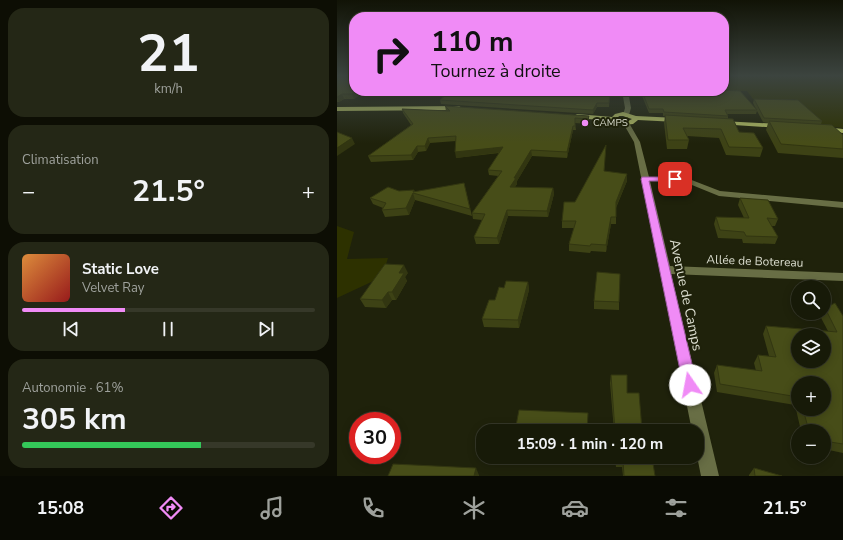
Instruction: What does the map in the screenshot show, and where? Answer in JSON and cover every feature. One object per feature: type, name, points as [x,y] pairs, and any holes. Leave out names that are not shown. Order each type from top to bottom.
[{"type":"main road","points":[[338,109],[427,107],[468,108]]},
{"type":"main road","points":[[574,116],[613,118],[617,115],[629,118],[686,120]]},
{"type":"main road","points":[[715,122],[787,127]]},
{"type":"main road","points":[[815,129],[843,130]]},
{"type":"street","name":"Avenue de Camps","points":[[626,98],[629,118],[637,142],[710,476]]},
{"type":"street","points":[[645,179],[675,179],[689,181],[719,193],[843,205]]},
{"type":"street","name":"Allée de Botereau","points":[[665,270],[843,277]]},
{"type":"green space","points":[[843,98],[843,128],[820,125],[795,99],[753,99]]},
{"type":"green space","points":[[337,226],[354,232],[347,259],[388,258],[382,277],[337,298]]},
{"type":"building","points":[[442,98],[609,98],[609,103],[597,103],[593,110],[440,100]]},
{"type":"building","points":[[645,98],[746,98],[757,110],[725,110],[728,116],[664,112],[663,109],[649,109]]},
{"type":"building","points":[[754,99],[798,100],[822,121],[764,118]]},
{"type":"building","points":[[445,106],[589,116],[588,119],[575,118],[575,126],[573,126],[567,152],[531,150],[510,187],[553,188],[547,211],[507,210],[497,238],[474,237],[485,214],[472,213],[502,171],[488,170],[503,147],[455,152],[456,136],[428,138],[425,146],[417,146],[411,155],[368,156],[413,124],[402,109],[450,111]]},
{"type":"building","points":[[665,115],[733,119],[739,132],[754,133],[763,148],[729,147],[721,129],[683,128],[689,140],[668,140]]},
{"type":"building","points":[[769,121],[832,125],[843,135],[843,149],[781,144]]},
{"type":"building","points":[[337,132],[352,138],[337,148]]},
{"type":"building","points":[[606,145],[604,171],[627,174],[616,202],[616,217],[611,217],[606,245],[591,244],[590,246],[569,244],[576,221],[562,221],[564,202],[575,202]]},
{"type":"building","points":[[464,183],[470,209],[413,193],[406,208],[382,210],[386,203],[370,198],[388,187],[399,191],[414,190],[413,192]]},
{"type":"building","points":[[740,198],[768,200],[778,219],[767,218],[778,237],[746,236],[744,232],[720,230],[716,217],[749,218]]},
{"type":"building","points":[[385,264],[404,265],[399,273],[404,273],[392,292],[388,292],[382,300],[360,299]]},
{"type":"building","points":[[597,272],[620,274],[619,302],[594,301]]},
{"type":"building","points":[[506,281],[528,282],[518,320],[482,319],[489,300],[495,300],[499,287],[504,288]]},
{"type":"building","points":[[835,303],[843,316],[843,444],[831,442],[831,424],[807,424],[805,416],[831,416],[831,376],[791,376],[791,396],[720,384],[717,365],[762,371],[758,355],[776,357],[766,326],[791,328],[791,368],[831,368],[831,331],[837,332],[831,320],[831,305]]},
{"type":"building","points":[[611,375],[627,375],[627,393],[639,393],[642,424],[614,424]]},
{"type":"building","points":[[519,410],[588,413],[587,424],[516,424]]},
{"type":"building","points":[[393,464],[476,468],[474,476],[388,476]]},
{"type":"building","points":[[623,464],[653,464],[655,476],[624,476]]},
{"type":"building","points":[[754,468],[782,476],[755,476]]},
{"type":"place","name":"CAMPS","points":[[585,123]]},
{"type":"route","points":[[675,179],[645,179],[690,385]]}]
